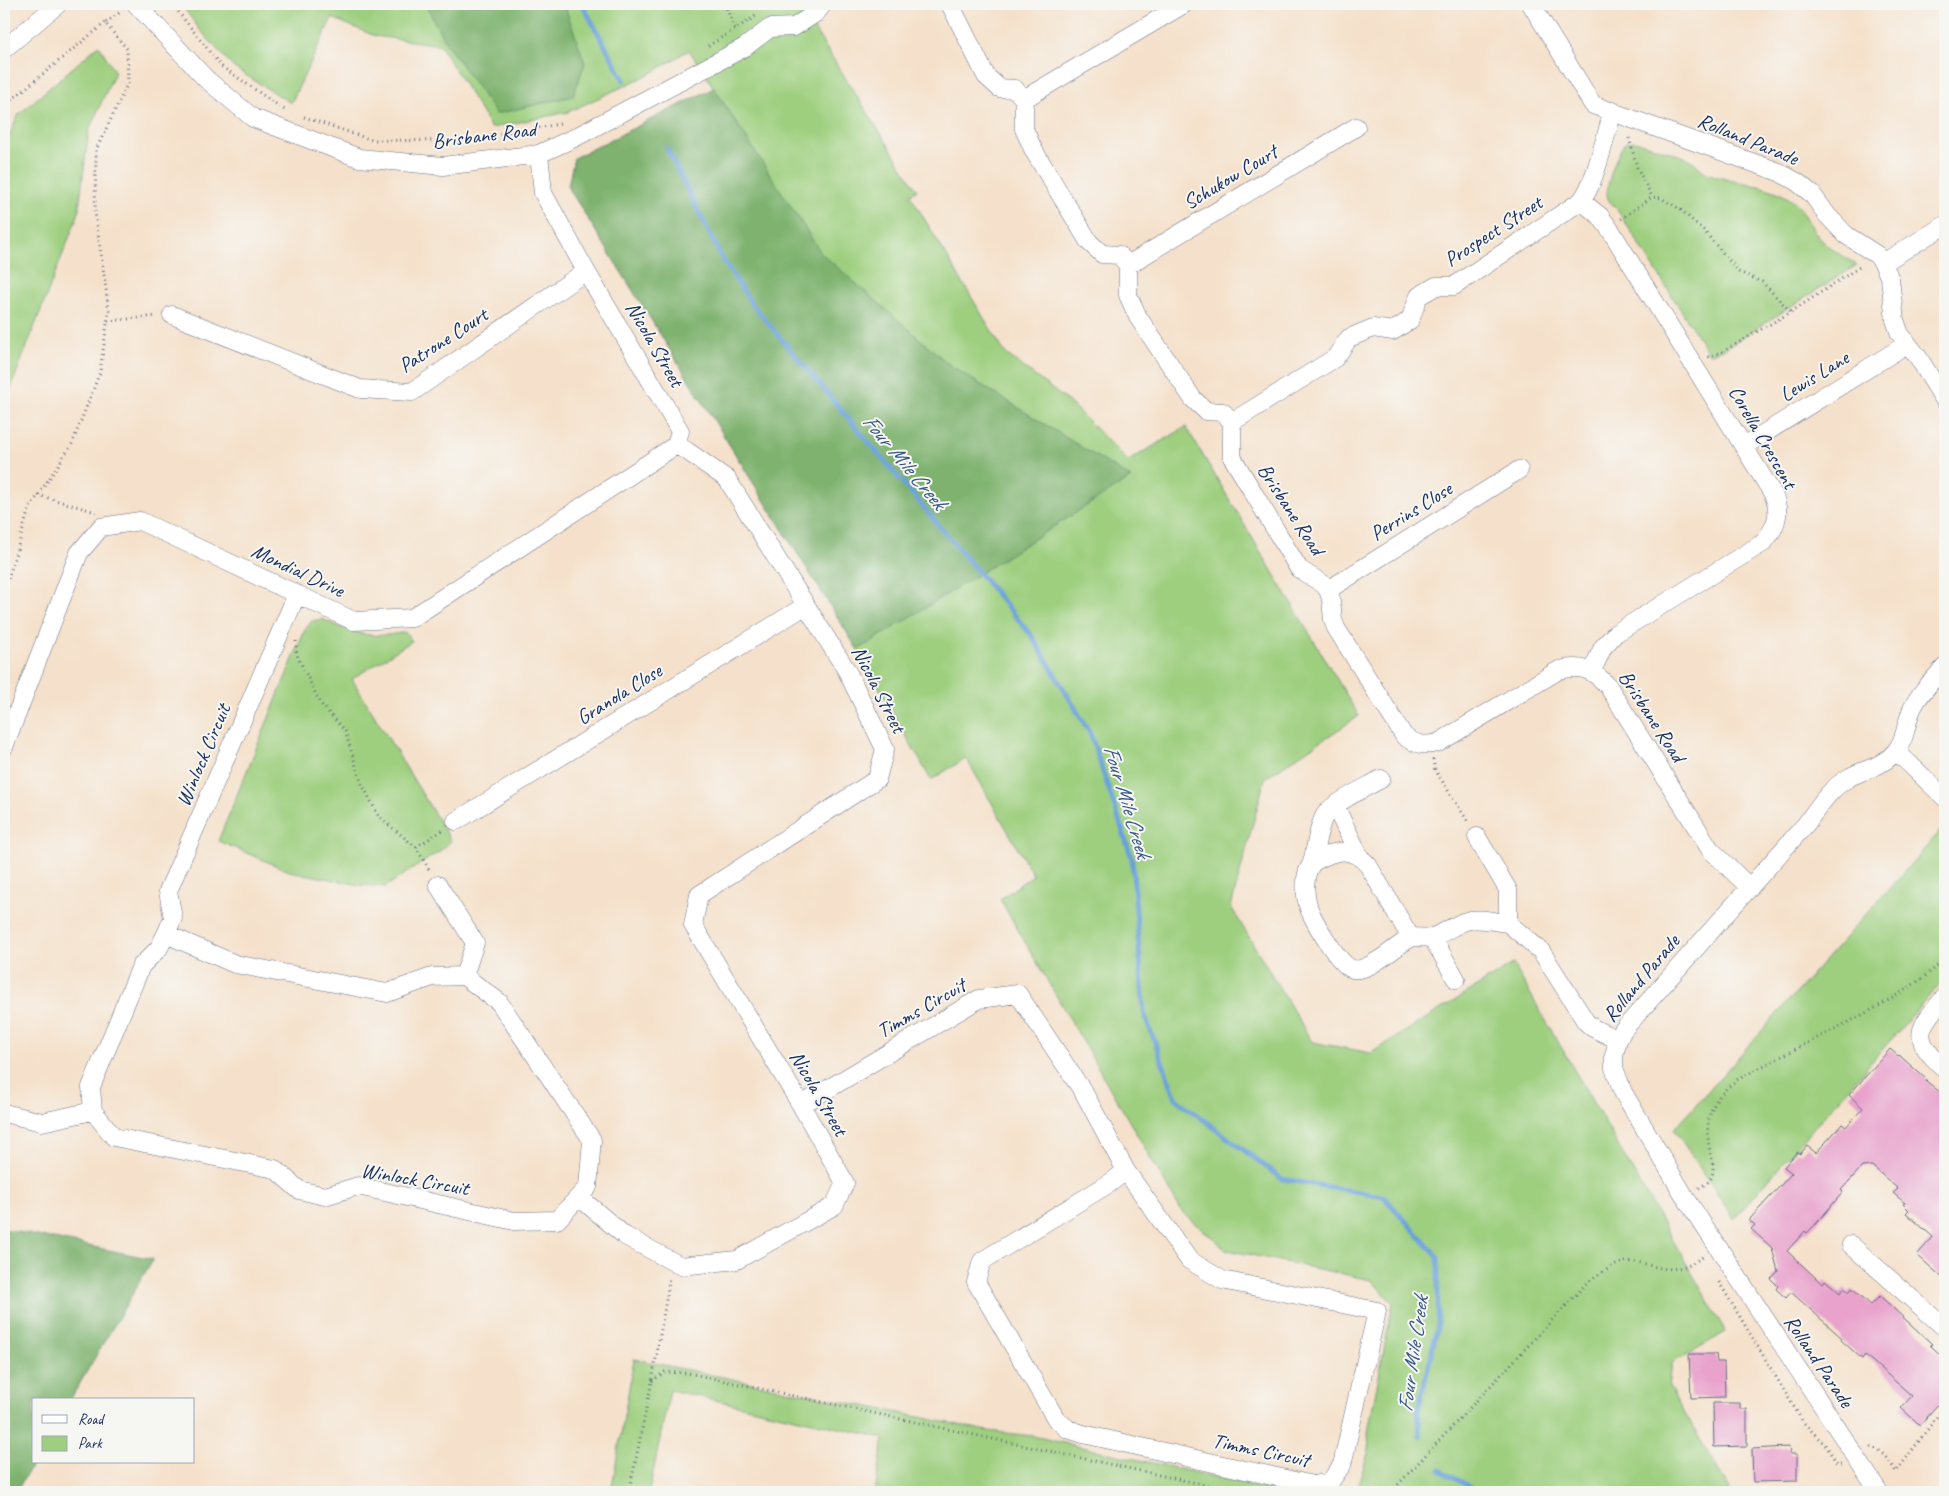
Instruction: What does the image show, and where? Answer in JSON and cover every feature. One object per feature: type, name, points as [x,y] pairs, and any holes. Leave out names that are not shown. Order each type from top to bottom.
[{"type":"street","points":[[4,49],[58,4]]},
{"type":"street","name":"Brisbane Road","points":[[131,6],[206,79],[253,118],[359,158],[443,166],[539,154],[569,131],[745,47],[770,28],[794,26],[816,13],[822,4]]},
{"type":"street","points":[[950,4],[986,76],[999,88],[1015,89],[1024,99],[1024,129],[1034,151],[1090,242],[1102,254],[1119,255],[1128,265],[1128,295],[1138,317],[1193,399],[1206,411],[1223,412],[1232,422]]},
{"type":"street","points":[[1024,99],[1184,4]]},
{"type":"street","name":"Rolland Parade","points":[[1531,4],[1593,105],[1779,172],[1797,182],[1812,194],[1827,215],[1846,235],[1877,255],[1883,263]]},
{"type":"street","name":"Prospect Street","points":[[1232,422],[1335,358],[1349,338],[1373,328],[1394,331],[1410,320],[1419,296],[1436,286],[1454,286],[1581,201],[1591,183],[1613,111]]},
{"type":"street","name":"Schukow Court","points":[[1128,265],[1356,127]]},
{"type":"street","name":"Nicola Street","points":[[539,154],[543,193],[586,271],[680,431],[676,445],[727,479],[847,671],[885,748],[877,779],[699,895],[693,925],[801,1105],[845,1183],[834,1206],[737,1260],[681,1266],[672,1261]]},
{"type":"street","name":"Corella Crescent","points":[[1581,201],[1600,216],[1611,231],[1744,446],[1777,502],[1778,511],[1776,524],[1771,534],[1763,543],[1616,633],[1604,647],[1592,671]]},
{"type":"street","points":[[1945,225],[1883,263],[1890,278],[1895,320],[1900,334],[1918,357],[1945,401]]},
{"type":"street","name":"Patrone Court","points":[[172,315],[360,389],[412,392],[586,271]]},
{"type":"street","name":"Lewis Lane","points":[[1744,446],[1907,344]]},
{"type":"street","name":"Brisbane Road","points":[[1232,422],[1232,457],[1299,569],[1323,584],[1328,590],[1336,628],[1400,731],[1408,739],[1421,745],[1428,745],[1446,739],[1559,670],[1573,667],[1592,671],[1608,686],[1710,849],[1750,888]]},
{"type":"street","name":"Mondial Drive","points":[[101,527],[140,521],[354,621],[412,618],[676,445]]},
{"type":"street","name":"Perrins Close","points":[[1328,590],[1519,470]]},
{"type":"street","points":[[4,747],[79,553],[101,527]]},
{"type":"street","name":"Winlock Circuit","points":[[297,594],[168,891],[174,918],[160,948],[141,966],[91,1087],[94,1111],[114,1137],[275,1169],[299,1190],[326,1196],[358,1186],[514,1221],[557,1220],[588,1187],[592,1140],[499,1002],[464,976]]},
{"type":"street","name":"Granola Close","points":[[456,821],[805,606]]},
{"type":"street","name":"Rolland Parade","points":[[1879,1492],[1685,1196],[1623,1092],[1617,1080],[1614,1055],[1623,1030],[1806,824],[1824,797],[1849,778],[1878,765],[1896,751],[1903,739],[1912,709],[1917,700],[1945,666]]},
{"type":"street","points":[[1896,751],[1945,798]]},
{"type":"street","points":[[1381,779],[1326,813],[1307,873],[1305,891],[1308,907],[1330,946],[1341,960],[1350,968],[1359,970],[1382,958],[1411,938],[1432,937],[1469,920],[1508,923],[1541,951],[1586,1022],[1593,1028],[1618,1040]]},
{"type":"street","points":[[1335,806],[1359,855],[1368,864],[1411,938]]},
{"type":"street","points":[[1477,837],[1508,890],[1508,923]]},
{"type":"street","points":[[1312,862],[1332,852],[1359,855]]},
{"type":"street","points":[[166,934],[235,964],[387,993],[432,977],[464,976],[474,943],[438,884]]},
{"type":"street","points":[[1432,937],[1456,979]]},
{"type":"street","name":"Timms Circuit","points":[[801,1105],[979,998],[1018,994],[1084,1093],[1126,1171],[1189,1260],[1222,1280],[1377,1311],[1342,1465],[1330,1482],[1313,1485],[1083,1434],[1068,1429],[1056,1419],[976,1282],[982,1260],[1110,1183],[1126,1171]]},
{"type":"street","points":[[1945,997],[1928,1016],[1922,1027],[1923,1041],[1928,1053],[1945,1069]]},
{"type":"street","points":[[4,1113],[42,1122],[94,1111]]},
{"type":"street","points":[[579,1197],[625,1236],[672,1261]]},
{"type":"street","points":[[1850,1245],[1945,1328]]},
{"type":"path","points":[[172,4],[221,66],[285,111],[294,114]]},
{"type":"path","points":[[725,4],[745,47]]},
{"type":"path","points":[[765,10],[789,8],[799,4]]},
{"type":"path","points":[[4,106],[105,23],[131,6]]},
{"type":"path","points":[[702,50],[758,15]]},
{"type":"path","points":[[4,593],[29,509],[72,444],[100,372],[109,310],[95,212],[96,150],[128,83],[127,50],[105,23]]},
{"type":"path","points":[[303,117],[372,140],[458,141],[569,131]]},
{"type":"path","points":[[1629,138],[1637,167],[1652,197]]},
{"type":"path","points":[[1620,220],[1652,197],[1661,198],[1680,209],[1705,232],[1739,272],[1762,282],[1791,312]]},
{"type":"path","points":[[1694,365],[1724,351],[1791,312],[1861,266]]},
{"type":"path","points":[[108,321],[172,315]]},
{"type":"path","points":[[38,495],[95,511],[101,527]]},
{"type":"path","points":[[296,634],[296,654],[320,703],[345,730],[360,782],[379,817],[416,847],[438,884]]},
{"type":"path","points":[[4,647],[6,653],[4,685]]},
{"type":"path","points":[[1432,754],[1435,770],[1477,837]]},
{"type":"path","points":[[416,847],[456,821]]},
{"type":"path","points":[[1685,1196],[1708,1182],[1711,1178],[1713,1165],[1708,1143],[1708,1122],[1714,1102],[1729,1085],[1885,1002],[1916,983],[1945,959]]},
{"type":"path","points":[[1699,1250],[1708,1264]]},
{"type":"path","points":[[1390,1492],[1588,1283],[1607,1270],[1624,1262],[1670,1269],[1686,1267],[1703,1257]]},
{"type":"path","points":[[629,1492],[652,1381],[672,1261]]},
{"type":"path","points":[[1717,1280],[1803,1422],[1827,1447],[1836,1463],[1839,1464],[1864,1448],[1870,1447],[1884,1454],[1896,1472],[1945,1406]]},
{"type":"path","points":[[652,1381],[665,1372],[688,1373],[1238,1492]]},
{"type":"green space","points":[[181,4],[798,4],[917,190],[910,195],[1005,353],[1070,403],[1128,461],[1186,427],[1359,716],[1265,778],[1231,907],[1312,1042],[1371,1053],[1513,964],[1726,1332],[1672,1363],[1669,1387],[1731,1492],[1356,1492],[1369,1450],[1368,1432],[1393,1303],[1371,1280],[1227,1250],[1182,1212],[1000,899],[1033,875],[966,758],[931,780],[858,650],[568,187],[574,158],[714,88],[689,50],[650,74],[568,112],[491,128],[440,45],[375,36],[332,18],[291,103],[234,68],[200,30]]},
{"type":"green space","points":[[425,4],[564,4],[585,63],[573,96],[496,114],[446,43]]},
{"type":"green space","points":[[99,45],[115,72],[89,130],[78,215],[4,405],[4,147],[19,114]]},
{"type":"green space","points":[[714,88],[821,253],[951,366],[1131,478],[858,650],[568,187],[574,158]]},
{"type":"green space","points":[[1635,141],[1687,158],[1707,173],[1763,187],[1784,196],[1798,205],[1815,232],[1826,244],[1857,265],[1725,348],[1709,354],[1607,195],[1607,189],[1619,152],[1626,142]]},
{"type":"green space","points":[[322,619],[362,634],[381,635],[405,632],[412,641],[352,679],[451,841],[440,851],[385,887],[360,885],[289,871],[218,841],[305,630],[312,621]]},
{"type":"green space","points":[[1945,826],[1945,978],[1734,1219],[1674,1129]]},
{"type":"green space","points":[[4,1229],[153,1259],[71,1398],[32,1398],[33,1464],[16,1492],[4,1492]]},
{"type":"green space","points":[[634,1359],[988,1431],[1033,1436],[1282,1492],[875,1492],[884,1438],[670,1390],[649,1492],[611,1492]]},
{"type":"building","points":[[1890,1049],[1945,1096],[1945,1280],[1917,1255],[1933,1237],[1906,1213],[1909,1210],[1903,1204],[1905,1203],[1893,1193],[1898,1189],[1872,1166],[1862,1167],[1841,1190],[1843,1192],[1814,1226],[1807,1233],[1805,1231],[1787,1251],[1816,1278],[1823,1283],[1825,1280],[1840,1293],[1844,1288],[1849,1292],[1852,1288],[1871,1305],[1880,1296],[1932,1344],[1930,1345],[1945,1359],[1945,1396],[1920,1425],[1901,1408],[1912,1396],[1865,1355],[1862,1359],[1841,1340],[1842,1338],[1791,1292],[1786,1298],[1776,1289],[1778,1286],[1771,1279],[1778,1271],[1772,1248],[1751,1229],[1755,1225],[1749,1220],[1792,1173],[1784,1167],[1797,1152],[1800,1154],[1807,1146],[1816,1153],[1842,1124],[1846,1127],[1863,1108],[1849,1095]]},
{"type":"building","points":[[1689,1354],[1716,1354],[1717,1362],[1724,1362],[1725,1397],[1691,1398]]},
{"type":"building","points":[[1713,1403],[1740,1403],[1740,1409],[1747,1409],[1747,1446],[1714,1447]]},
{"type":"building","points":[[1789,1447],[1790,1454],[1797,1454],[1797,1481],[1753,1482],[1752,1449]]},
{"type":"waterway","name":"Four Mile Creek","points":[[582,4],[624,80]]},
{"type":"waterway","name":"Four Mile Creek","points":[[667,149],[723,260],[751,303],[1032,636],[1090,733],[1132,859],[1144,1013],[1176,1099],[1282,1179],[1383,1196],[1438,1257],[1438,1324],[1418,1411],[1420,1436]]},
{"type":"waterway","name":"Four Mile Creek","points":[[1440,1470],[1479,1492]]}]
